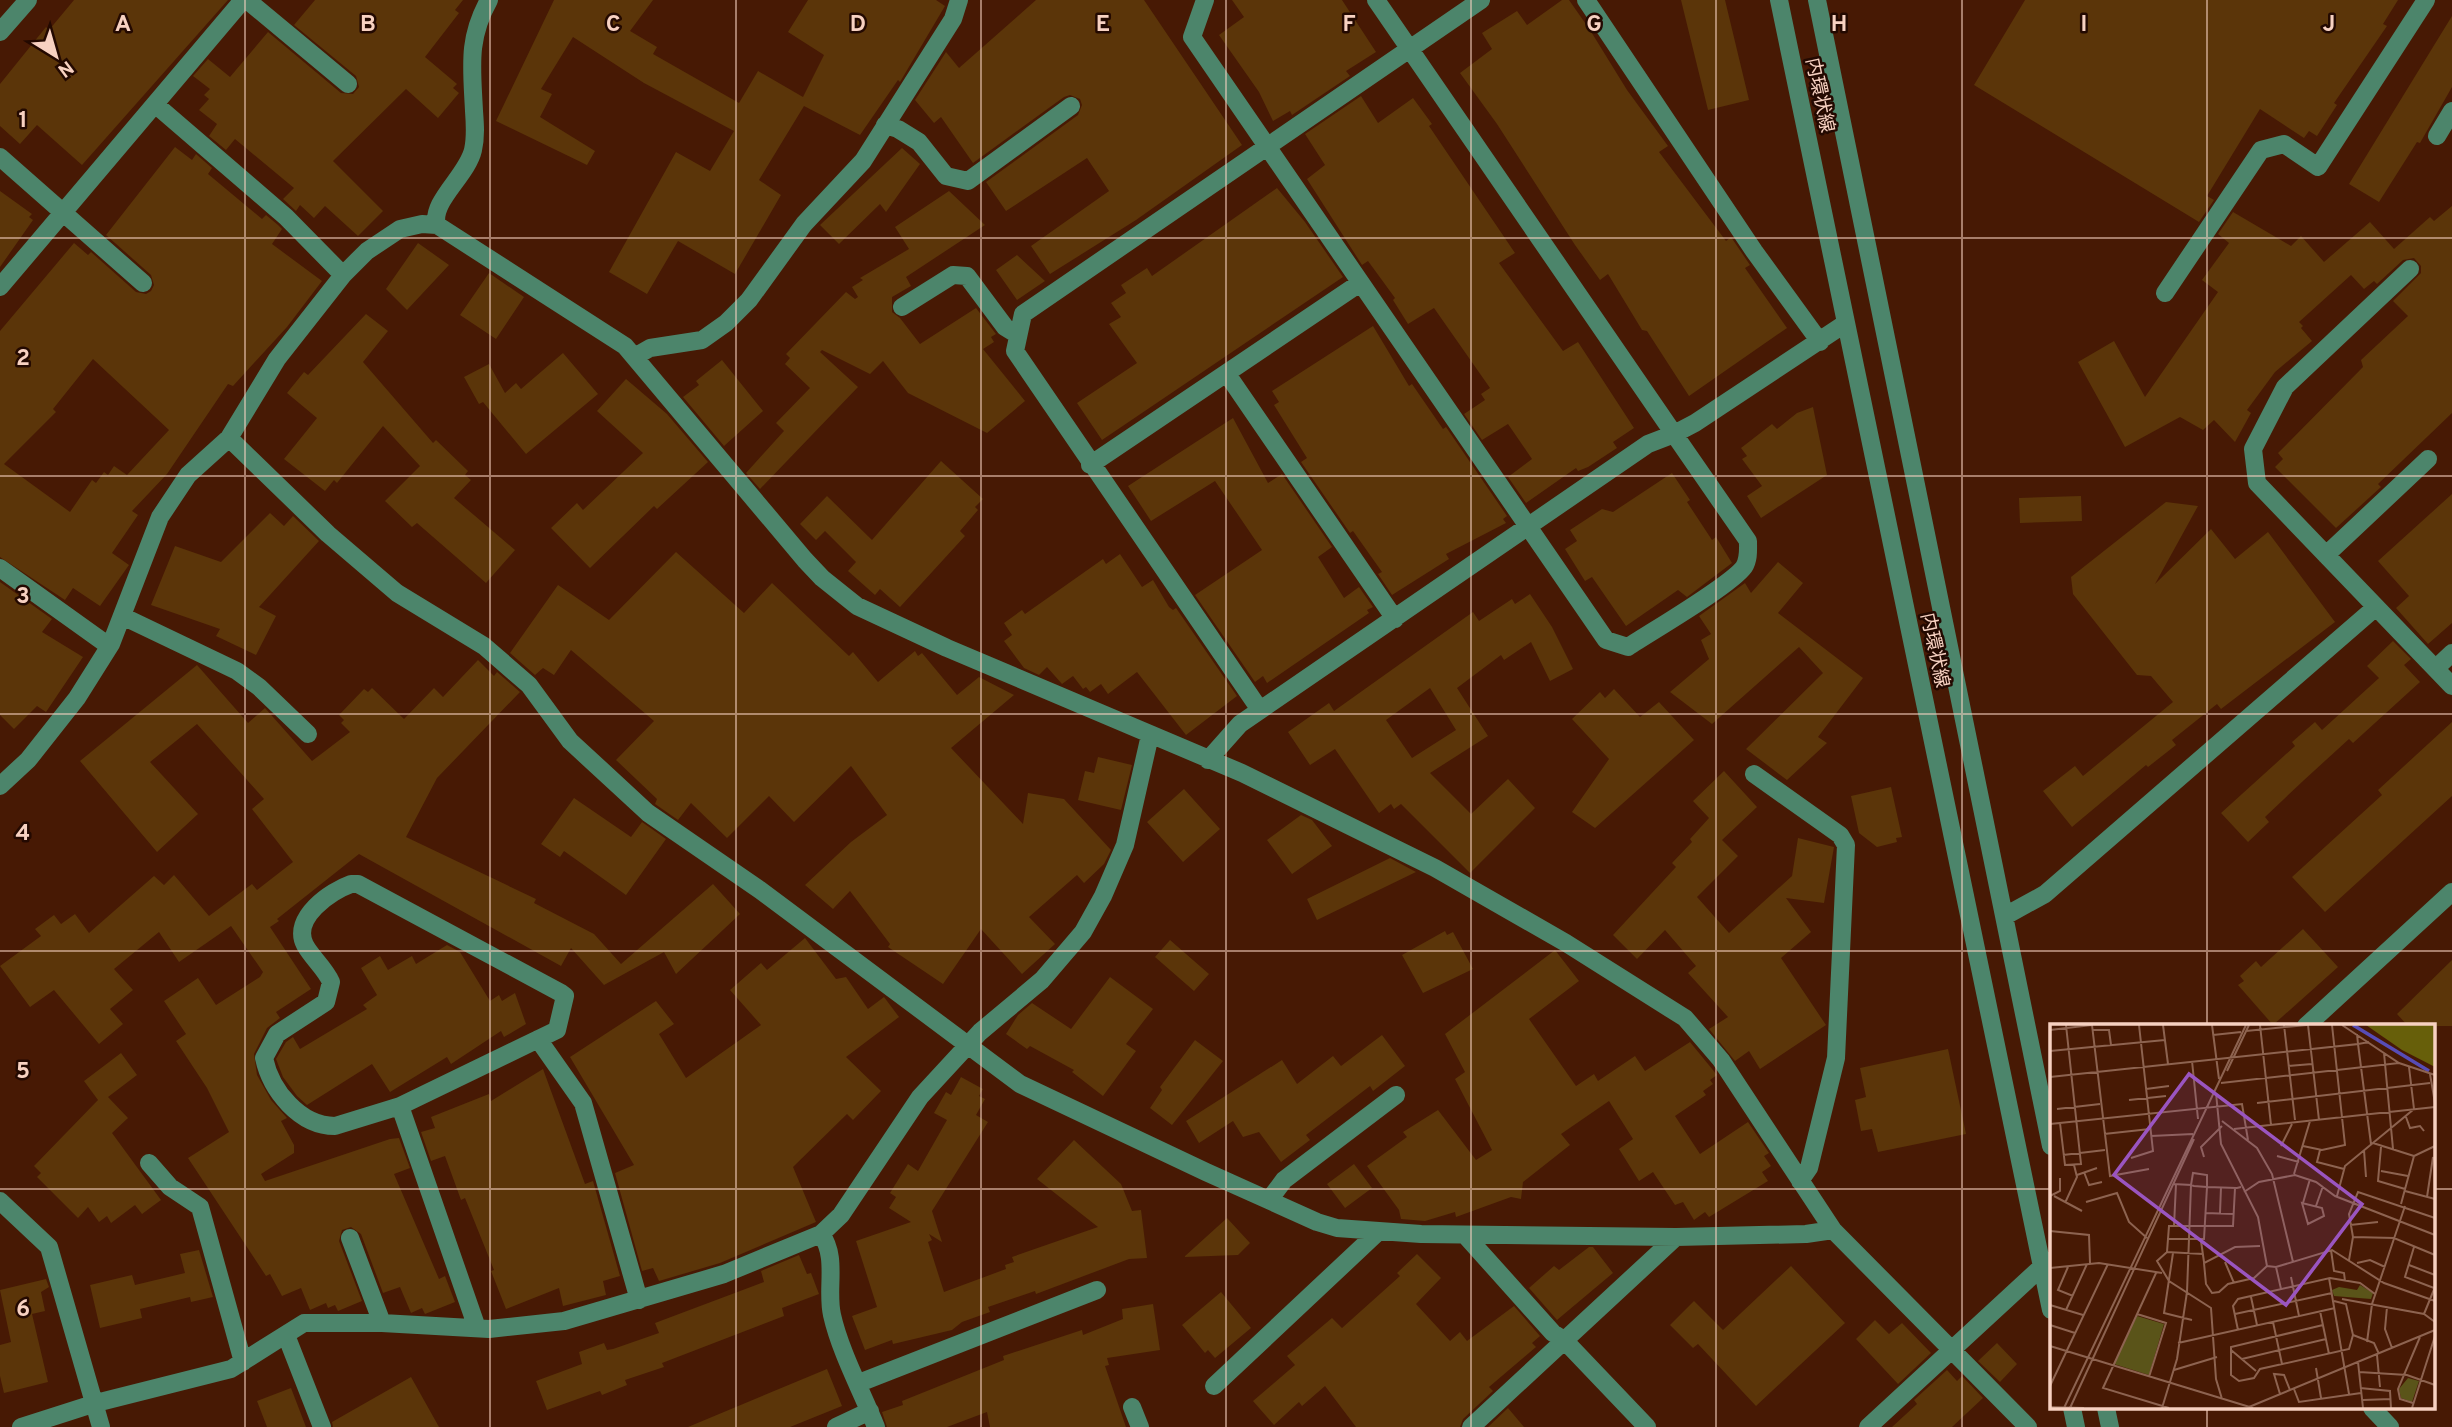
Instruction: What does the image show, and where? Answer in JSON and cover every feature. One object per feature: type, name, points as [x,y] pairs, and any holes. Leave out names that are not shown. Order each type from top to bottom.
[{"type":"street","points":[[0,32],[28,0]]},
{"type":"street","points":[[0,287],[245,0],[348,83]]},
{"type":"street","points":[[437,225],[434,215],[440,203],[459,181],[473,150],[473,35],[489,0]]},
{"type":"street","points":[[636,356],[662,345],[702,340],[726,323],[749,300],[819,206],[853,174],[953,19],[959,0]]},
{"type":"street","points":[[1204,0],[1192,37],[1527,529],[1606,639],[1628,647],[1731,578],[1748,560],[1748,541],[1376,0]]},
{"type":"street","points":[[1261,710],[1090,465],[1015,351],[1023,314],[1481,0]]},
{"type":"street","points":[[1586,0],[1754,251],[1821,342]]},
{"type":"street","name":"内環状線","points":[[1779,0],[2047,1262],[2050,1298]]},
{"type":"street","name":"内環状線","points":[[1817,0],[2050,1141]]},
{"type":"street","points":[[2165,293],[2261,149],[2284,144],[2318,167],[2426,0]]},
{"type":"street","points":[[156,106],[286,216],[342,275]]},
{"type":"street","points":[[885,125],[898,129],[919,142],[946,176],[968,181],[1071,106]]},
{"type":"street","points":[[2437,136],[2452,111]]},
{"type":"street","points":[[0,157],[65,211],[143,283]]},
{"type":"street","points":[[0,786],[29,760],[77,698],[109,646],[164,510],[188,475],[229,438],[277,359],[342,275],[366,251],[400,229],[422,224],[437,225],[636,356],[805,560],[822,578],[857,606],[1294,797],[1435,868],[1566,943],[1685,1018],[1706,1038],[1833,1230],[2028,1427]]},
{"type":"street","points":[[2410,270],[2284,387],[2253,449],[2253,474],[2257,483],[2452,686]]},
{"type":"street","points":[[902,307],[953,275],[967,276],[1005,327],[1018,335]]},
{"type":"street","points":[[1090,465],[1360,283]]},
{"type":"street","points":[[1208,761],[1240,724],[1648,444],[1674,434],[1821,342],[1846,323]]},
{"type":"street","points":[[1227,374],[1395,618]]},
{"type":"street","points":[[229,438],[328,534],[397,593],[484,646],[528,685],[570,741],[648,813],[760,890],[1020,1084],[1269,1200],[1337,1228],[1465,1235],[1676,1237],[1806,1234],[1833,1230]]},
{"type":"street","points":[[2326,555],[2428,459]]},
{"type":"street","points":[[0,568],[109,646]]},
{"type":"street","points":[[2005,916],[2045,894],[2376,607]]},
{"type":"street","points":[[122,616],[237,671],[259,687],[308,734]]},
{"type":"street","points":[[2436,668],[2452,653]]},
{"type":"street","points":[[22,1427],[96,1404],[231,1369],[304,1323],[382,1323],[477,1328],[564,1321],[724,1274],[821,1234],[841,1215],[920,1097],[992,1020],[1042,980],[1083,932],[1103,897],[1125,845],[1150,735]]},
{"type":"street","points":[[1754,774],[1840,835],[1846,845],[1836,1058],[1809,1168],[1800,1181]]},
{"type":"street","points":[[358,884],[565,996],[557,1030],[400,1105],[335,1126],[324,1126],[293,1111],[265,1065],[264,1058],[277,1034],[326,1002],[331,982],[304,944],[302,935],[310,912],[338,889],[358,884]]},
{"type":"street","points":[[2308,1024],[2452,892]]},
{"type":"street","points":[[538,1039],[583,1103],[639,1300]]},
{"type":"street","points":[[1269,1200],[1284,1180],[1396,1096]]},
{"type":"street","points":[[400,1105],[477,1328]]},
{"type":"street","points":[[149,1163],[170,1187],[200,1207],[243,1362]]},
{"type":"street","points":[[0,1201],[49,1247],[101,1427]]},
{"type":"street","points":[[1214,1386],[1378,1232]]},
{"type":"street","points":[[821,1234],[828,1250],[832,1282],[831,1313],[873,1419],[836,1427]]},
{"type":"street","points":[[1465,1235],[1553,1333],[1564,1340],[1647,1427]]},
{"type":"street","points":[[1471,1427],[1676,1237]]},
{"type":"street","points":[[350,1238],[382,1323]]},
{"type":"street","points":[[1868,1427],[2047,1262]]},
{"type":"street","points":[[859,1383],[1097,1290]]},
{"type":"street","points":[[286,1335],[322,1427]]},
{"type":"street","points":[[1132,1407],[1140,1427]]},
{"type":"street","points":[[2374,1410],[2390,1427]]},
{"type":"building","points":[[74,0],[228,0],[82,165],[37,125],[20,144],[0,126],[0,84],[46,27],[49,30]]},
{"type":"building","points":[[315,0],[463,0],[455,10],[459,13],[425,57],[457,84],[453,88],[459,93],[438,118],[406,89],[333,161],[383,211],[358,236],[325,206],[314,218],[300,205],[296,211],[283,199],[294,188],[235,139],[226,150],[209,136],[217,124],[199,110],[209,99],[204,95],[210,89],[193,76],[208,59],[230,77],[268,32],[341,93],[353,94],[359,87],[356,76],[294,25]]},
{"type":"building","points":[[554,0],[653,0],[630,31],[657,47],[653,54],[739,103],[758,71],[803,97],[824,55],[788,32],[808,0],[936,0],[945,6],[900,82],[898,80],[860,135],[804,106],[759,180],[781,195],[735,274],[678,241],[647,294],[609,272],[676,152],[710,171],[734,131],[644,83],[573,37],[541,89],[552,94],[540,117],[595,151],[587,165],[496,121]]},
{"type":"building","points":[[1036,0],[1144,0],[1242,145],[1136,220],[1050,274],[1031,246],[1109,191],[1087,158],[1006,211],[986,182],[1078,115],[1082,105],[1080,99],[1070,95],[1064,97],[973,163],[941,117],[934,123],[915,100],[946,52],[959,68]]},
{"type":"building","points":[[1232,0],[1342,0],[1376,52],[1346,71],[1350,76],[1292,115],[1290,111],[1273,121],[1259,92],[1219,35],[1244,17]]},
{"type":"building","points":[[1562,0],[1569,0],[1590,30],[1627,90],[1668,146],[1659,152],[1726,241],[1731,237],[1750,265],[1745,268],[1787,328],[1689,396],[1647,331],[1642,330],[1608,274],[1600,280],[1575,245],[1497,124],[1460,73],[1492,49],[1482,33],[1517,11],[1527,25]]},
{"type":"building","points":[[1681,0],[1725,0],[1749,100],[1708,110]]},
{"type":"building","points":[[2025,0],[2398,0],[2383,24],[2387,26],[2334,103],[2337,105],[2317,136],[2309,131],[2304,138],[2260,109],[2207,196],[2214,200],[2199,222],[1974,85]]},
{"type":"building","points":[[2452,16],[2452,87],[2420,143],[2417,142],[2379,202],[2349,184]]},
{"type":"building","points":[[1361,96],[1378,123],[1413,98],[1515,253],[1499,263],[1563,351],[1578,342],[1634,428],[1613,442],[1617,448],[1588,467],[1578,471],[1576,468],[1526,503],[1508,477],[1532,459],[1508,424],[1482,440],[1464,414],[1485,400],[1481,394],[1490,388],[1434,308],[1408,324],[1393,300],[1395,298],[1368,261],[1362,265],[1307,179],[1325,165],[1305,134]]},
{"type":"building","points":[[175,147],[192,160],[196,154],[212,168],[208,174],[262,219],[266,215],[278,225],[282,229],[272,244],[322,281],[287,327],[233,386],[228,384],[167,474],[132,511],[138,515],[112,553],[129,565],[100,606],[73,588],[65,600],[0,557],[0,331],[74,243],[88,255],[91,252],[136,292],[146,294],[151,291],[154,285],[151,275],[106,235]],"holes":[[[93,359],[169,430],[127,475],[114,466],[108,475],[104,472],[96,483],[92,480],[70,512],[4,464],[56,412],[53,409]]]},
{"type":"building","points":[[902,148],[920,164],[886,212],[880,204],[839,244],[820,225]]},
{"type":"building","points":[[1277,188],[1305,222],[1343,277],[1102,440],[1077,403],[1137,363],[1109,324],[1121,317],[1111,303],[1126,293],[1121,285],[1147,268],[1152,276]]},
{"type":"building","points":[[0,191],[32,214],[29,217],[33,220],[0,267]]},
{"type":"building","points":[[949,191],[985,225],[906,277],[911,286],[892,297],[892,312],[920,344],[976,308],[996,334],[991,337],[994,342],[983,349],[1025,401],[987,433],[908,393],[883,361],[870,374],[822,350],[820,352],[858,387],[760,489],[746,473],[784,431],[776,423],[810,388],[785,364],[790,358],[786,354],[846,292],[855,299],[858,297],[852,287],[863,280],[860,278],[909,249],[895,227]]},
{"type":"building","points":[[2452,206],[2452,413],[2378,484],[2381,487],[2336,528],[2275,467],[2283,459],[2278,453],[2363,367],[2361,360],[2408,316],[2393,301],[2421,273],[2421,266],[2414,258],[2403,260],[2377,284],[2374,281],[2364,289],[2351,275],[2299,322],[2312,341],[2275,372],[2247,410],[2251,413],[2235,442],[2214,420],[2203,430],[2180,417],[2125,447],[2078,362],[2114,341],[2145,397],[2218,292],[2202,280],[2229,243],[2218,234],[2233,212],[2291,246],[2301,236],[2324,262],[2370,222],[2394,249],[2430,217],[2434,221]]},
{"type":"building","points":[[418,243],[449,265],[407,310],[386,289]]},
{"type":"building","points":[[1017,255],[1045,281],[1017,300],[996,270]]},
{"type":"building","points":[[489,273],[524,297],[496,339],[460,315]]},
{"type":"building","points":[[366,314],[388,331],[363,362],[433,443],[436,440],[468,471],[465,475],[471,480],[454,498],[515,550],[486,583],[417,523],[412,527],[385,501],[420,466],[383,426],[337,483],[334,480],[325,491],[284,459],[317,418],[287,393],[304,372],[308,375]]},
{"type":"building","points":[[1373,326],[1409,386],[1412,384],[1443,429],[1446,427],[1507,516],[1503,519],[1506,523],[1446,554],[1449,559],[1392,595],[1378,574],[1382,572],[1353,531],[1350,533],[1301,462],[1307,458],[1274,405],[1279,402],[1272,391]]},
{"type":"building","points":[[563,353],[598,394],[526,454],[483,402],[479,404],[464,377],[489,364],[505,393],[516,383],[521,389]]},
{"type":"building","points":[[722,360],[763,411],[724,446],[683,397],[699,385],[696,381]]},
{"type":"building","points":[[626,379],[667,414],[708,462],[657,509],[654,506],[590,568],[551,528],[577,503],[583,510],[643,453],[597,411]]},
{"type":"building","points":[[1813,407],[1827,475],[1761,518],[1747,496],[1762,486],[1742,459],[1747,456],[1741,448],[1772,424],[1777,429],[1797,413]]},
{"type":"building","points":[[1233,418],[1268,483],[1282,474],[1332,547],[1318,557],[1344,598],[1359,587],[1373,607],[1367,610],[1369,613],[1267,683],[1263,676],[1255,682],[1195,595],[1262,550],[1215,481],[1151,521],[1128,486]]},
{"type":"building","points":[[941,461],[983,499],[975,507],[978,510],[960,531],[965,536],[900,607],[880,589],[875,595],[848,571],[856,562],[825,531],[816,540],[800,524],[827,496],[872,540]]},
{"type":"building","points":[[1672,473],[1712,540],[1716,537],[1732,563],[1687,597],[1678,590],[1626,626],[1592,577],[1585,581],[1565,549],[1577,541],[1570,530],[1602,509],[1613,512]]},
{"type":"building","points":[[2452,494],[2452,623],[2428,644],[2396,608],[2409,596],[2378,561]]},
{"type":"building","points":[[2081,496],[2082,521],[2020,523],[2019,498]]},
{"type":"building","points":[[2166,502],[2198,506],[2155,584],[2211,529],[2235,559],[2268,532],[2335,622],[2221,709],[2217,704],[2172,740],[2176,745],[2148,767],[2146,765],[2072,827],[2043,791],[2075,766],[2083,776],[2173,702],[2151,676],[2137,675],[2073,594],[2071,577]]},
{"type":"building","points":[[270,513],[284,526],[293,516],[319,541],[259,607],[276,616],[256,655],[216,636],[220,629],[151,605],[175,546],[221,562]]},
{"type":"building","points":[[676,552],[744,613],[772,583],[849,656],[853,652],[878,682],[915,651],[918,656],[922,653],[957,695],[979,677],[1014,695],[951,748],[1023,824],[1028,793],[1064,799],[1111,850],[1104,864],[1084,883],[1077,875],[1029,917],[1055,944],[1022,974],[981,929],[943,984],[888,947],[890,944],[850,891],[833,909],[805,885],[851,842],[887,815],[851,766],[794,822],[769,796],[727,838],[691,803],[678,820],[655,804],[657,799],[616,760],[654,721],[571,650],[554,675],[543,668],[535,675],[510,653],[558,585],[609,620]]},
{"type":"building","points":[[1120,554],[1142,587],[1153,580],[1169,607],[1173,610],[1176,608],[1237,696],[1186,735],[1137,672],[1108,694],[1101,684],[1090,692],[1086,687],[1083,689],[1073,676],[1062,684],[1047,667],[1039,675],[1024,668],[1004,641],[1012,635],[1004,623],[1022,610],[1025,614],[1103,559],[1106,564]]},
{"type":"building","points":[[1778,562],[1803,583],[1778,613],[1863,678],[1818,737],[1827,743],[1787,780],[1746,749],[1823,673],[1799,647],[1712,724],[1670,692],[1709,659],[1701,640],[1711,634],[1699,616],[1745,583],[1751,593]]},
{"type":"building","points":[[0,582],[52,619],[42,632],[83,657],[46,712],[37,706],[14,729],[0,715]]},
{"type":"building","points":[[1530,594],[1552,627],[1573,669],[1550,681],[1531,642],[1504,660],[1501,655],[1457,688],[1488,736],[1430,773],[1471,814],[1508,779],[1535,808],[1470,873],[1401,804],[1394,809],[1391,804],[1379,813],[1335,749],[1310,765],[1288,732],[1329,703],[1334,711],[1473,612],[1479,621],[1512,599],[1515,604]],"holes":[[[1430,688],[1456,730],[1412,758],[1386,720]]]},
{"type":"building","points":[[2393,641],[2411,659],[2404,665],[2420,682],[2353,743],[2349,739],[2303,781],[2265,817],[2269,822],[2248,842],[2221,813],[2295,746],[2292,742],[2315,722],[2322,730],[2379,678],[2367,666]]},
{"type":"building","points":[[478,660],[494,676],[497,672],[520,692],[437,778],[406,837],[536,899],[534,903],[594,934],[621,964],[713,884],[740,914],[676,974],[664,952],[604,985],[571,948],[561,966],[359,854],[277,919],[279,921],[270,927],[311,989],[276,1012],[280,1018],[267,1028],[254,1054],[257,1075],[271,1100],[287,1118],[281,1121],[294,1145],[294,1153],[261,1174],[265,1181],[399,1138],[410,1168],[394,1174],[439,1279],[445,1276],[455,1302],[425,1314],[422,1308],[411,1313],[400,1287],[383,1293],[361,1234],[351,1227],[342,1230],[339,1241],[362,1301],[338,1311],[335,1305],[328,1308],[326,1303],[310,1310],[301,1288],[282,1296],[270,1274],[266,1276],[188,1158],[229,1132],[207,1088],[176,1041],[186,1034],[164,1001],[198,978],[216,1005],[260,977],[263,972],[231,926],[179,962],[159,932],[114,969],[133,990],[110,1009],[123,1024],[99,1044],[54,990],[30,1007],[0,966],[41,936],[35,929],[54,915],[61,924],[75,914],[89,933],[154,876],[164,885],[174,875],[209,916],[252,884],[257,890],[293,862],[252,809],[264,799],[197,724],[150,762],[198,814],[157,852],[80,761],[197,665],[248,723],[265,708],[312,761],[350,732],[341,723],[344,720],[339,715],[364,689],[368,692],[372,688],[404,719],[434,688],[443,697]]},
{"type":"building","points":[[1614,689],[1640,717],[1659,702],[1694,740],[1595,828],[1572,812],[1609,759],[1572,719],[1600,692],[1605,698]]},
{"type":"building","points":[[2452,722],[2452,796],[2325,912],[2292,877],[2382,795],[2378,790]]},
{"type":"building","points":[[1098,757],[1132,765],[1121,810],[1078,800],[1085,771],[1094,773]]},
{"type":"building","points":[[1724,771],[1757,807],[1722,840],[1738,856],[1697,897],[1729,933],[1792,876],[1798,838],[1834,847],[1824,903],[1786,898],[1811,932],[1781,958],[1826,1025],[1760,1069],[1749,1051],[1735,1061],[1709,1029],[1728,1017],[1688,973],[1696,966],[1665,930],[1637,959],[1613,935],[1676,867],[1672,863],[1692,842],[1690,839],[1709,818],[1693,801]]},
{"type":"building","points":[[1891,787],[1902,837],[1896,838],[1897,842],[1877,847],[1859,833],[1851,796]]},
{"type":"building","points":[[1184,789],[1220,829],[1183,862],[1147,822]]},
{"type":"building","points":[[574,798],[631,837],[642,822],[666,839],[626,895],[564,851],[560,857],[541,844]]},
{"type":"building","points":[[1301,815],[1312,820],[1332,846],[1292,874],[1267,840]]},
{"type":"building","points":[[1390,858],[1416,872],[1317,920],[1307,899]]},
{"type":"building","points":[[2303,929],[2338,967],[2272,1024],[2238,985],[2244,981],[2240,976],[2256,961],[2261,967]]},
{"type":"building","points":[[1445,931],[1447,935],[1453,932],[1473,969],[1423,993],[1402,955]]},
{"type":"building","points":[[805,938],[836,979],[846,977],[868,1009],[884,997],[899,1017],[846,1057],[881,1091],[853,1120],[847,1114],[793,1167],[816,1222],[720,1263],[659,1281],[653,1268],[642,1271],[615,1173],[634,1165],[570,1057],[656,1001],[674,1024],[659,1034],[686,1078],[761,1025],[730,990],[761,963],[767,970]]},
{"type":"building","points":[[1170,940],[1209,974],[1194,991],[1155,957]]},
{"type":"building","points":[[447,945],[460,952],[490,1001],[499,995],[502,1001],[515,993],[526,1024],[504,1037],[501,1031],[451,1064],[447,1057],[390,1092],[372,1064],[307,1105],[297,1096],[283,1077],[276,1059],[286,1042],[293,1037],[300,1049],[367,1009],[363,1005],[377,995],[361,968],[380,956],[388,970],[412,956],[416,964]]},
{"type":"building","points":[[1555,950],[1579,981],[1529,1019],[1576,1086],[1594,1074],[1598,1081],[1635,1056],[1645,1071],[1690,1042],[1717,1075],[1710,1080],[1713,1084],[1703,1091],[1706,1095],[1675,1116],[1700,1154],[1748,1122],[1769,1153],[1764,1156],[1771,1166],[1762,1172],[1768,1181],[1709,1217],[1705,1212],[1694,1220],[1683,1202],[1675,1205],[1653,1172],[1639,1181],[1619,1149],[1633,1139],[1609,1101],[1561,1134],[1570,1145],[1523,1182],[1521,1199],[1511,1197],[1456,1217],[1455,1212],[1425,1221],[1401,1219],[1399,1210],[1367,1166],[1407,1137],[1403,1132],[1438,1110],[1476,1160],[1492,1150],[1455,1079],[1465,1072],[1445,1034]]},
{"type":"building","points":[[2452,960],[2452,1026],[2406,1024],[2397,1014]]},
{"type":"building","points":[[1110,977],[1153,1009],[1126,1044],[1136,1051],[1103,1096],[1072,1072],[1074,1070],[1030,1046],[1027,1049],[1006,1034],[1018,1015],[1032,1003],[1071,1029]]},
{"type":"building","points":[[1382,1035],[1405,1066],[1373,1091],[1370,1086],[1306,1135],[1310,1140],[1281,1162],[1259,1132],[1243,1137],[1233,1121],[1199,1143],[1186,1121],[1282,1060],[1297,1084],[1333,1056],[1341,1066]]},
{"type":"building","points":[[1195,1040],[1223,1061],[1172,1125],[1150,1108],[1162,1090],[1160,1087]]},
{"type":"building","points":[[1948,1049],[1966,1134],[1878,1152],[1872,1129],[1861,1131],[1855,1100],[1866,1097],[1860,1068]]},
{"type":"building","points":[[121,1053],[137,1075],[108,1097],[128,1118],[112,1133],[161,1200],[142,1214],[135,1205],[111,1223],[107,1216],[99,1222],[88,1207],[78,1218],[37,1177],[41,1173],[34,1166],[98,1100],[84,1081]]},
{"type":"building","points":[[543,1069],[585,1184],[593,1181],[620,1276],[603,1281],[606,1295],[563,1306],[559,1288],[506,1309],[491,1271],[494,1270],[465,1198],[461,1200],[445,1156],[431,1161],[421,1132],[435,1128],[431,1117],[489,1094],[491,1101]]},
{"type":"building","points":[[961,1077],[983,1089],[979,1096],[985,1099],[976,1115],[988,1122],[932,1211],[942,1242],[929,1234],[932,1240],[928,1242],[944,1292],[1006,1269],[1005,1265],[1014,1262],[1012,1257],[1098,1227],[1037,1179],[1074,1140],[1121,1184],[1132,1211],[1141,1210],[1147,1258],[1129,1259],[1036,1294],[1035,1291],[988,1307],[990,1312],[962,1322],[952,1330],[893,1344],[892,1340],[865,1350],[852,1316],[877,1307],[856,1241],[911,1222],[889,1208],[896,1197],[890,1193],[908,1164],[918,1171],[947,1120],[934,1113],[946,1092],[951,1095]]},
{"type":"building","points":[[1354,1164],[1372,1188],[1345,1208],[1327,1184]]},
{"type":"building","points":[[1227,1218],[1250,1243],[1238,1255],[1184,1257]]},
{"type":"building","points":[[1589,1247],[1593,1247],[1613,1273],[1557,1320],[1529,1288],[1554,1266],[1559,1270]]},
{"type":"building","points":[[199,1250],[213,1297],[191,1302],[190,1297],[140,1309],[142,1318],[100,1328],[90,1285],[132,1275],[135,1285],[185,1273],[180,1254]]},
{"type":"building","points":[[1417,1254],[1441,1278],[1416,1304],[1450,1341],[1460,1332],[1467,1341],[1514,1306],[1540,1336],[1532,1343],[1536,1347],[1489,1387],[1493,1391],[1463,1419],[1460,1427],[1356,1427],[1325,1386],[1302,1406],[1299,1402],[1274,1425],[1253,1401],[1295,1365],[1287,1356],[1332,1318],[1342,1328],[1400,1276],[1397,1273]]},
{"type":"building","points":[[799,1255],[807,1274],[811,1273],[819,1294],[782,1308],[784,1316],[662,1363],[664,1367],[625,1380],[627,1385],[602,1395],[600,1391],[547,1410],[536,1381],[582,1364],[579,1352],[604,1343],[607,1350],[613,1349],[659,1333],[655,1323],[764,1282],[761,1271]]},
{"type":"building","points":[[1791,1266],[1845,1323],[1756,1406],[1698,1344],[1693,1348],[1670,1325],[1694,1301],[1723,1330]]},
{"type":"building","points":[[46,1279],[49,1287],[41,1292],[45,1311],[32,1314],[48,1382],[4,1393],[0,1376],[0,1345],[11,1342],[0,1290]]},
{"type":"building","points":[[1221,1292],[1251,1328],[1215,1358],[1208,1350],[1205,1353],[1182,1325]]},
{"type":"building","points":[[1153,1304],[1160,1350],[1107,1358],[1109,1365],[1105,1366],[1126,1427],[990,1427],[987,1412],[947,1427],[887,1427],[882,1412],[903,1405],[902,1401],[1004,1360],[1003,1356],[1082,1330],[1083,1335],[1123,1319],[1122,1309]]},
{"type":"building","points":[[1875,1320],[1889,1334],[1902,1323],[1931,1353],[1898,1384],[1856,1339]]},
{"type":"building","points":[[1997,1343],[2017,1364],[2000,1382],[1978,1361]]},
{"type":"building","points":[[827,1369],[842,1406],[790,1427],[688,1427]]},
{"type":"building","points":[[1947,1370],[1957,1381],[1962,1376],[1983,1398],[1952,1427],[1892,1427],[1917,1404],[1914,1400]]},
{"type":"building","points":[[411,1377],[439,1427],[333,1427],[332,1422]]},
{"type":"building","points":[[291,1388],[306,1427],[267,1427],[257,1401]]},
{"type":"building","points":[[1508,1408],[1524,1427],[1488,1427]]}]
